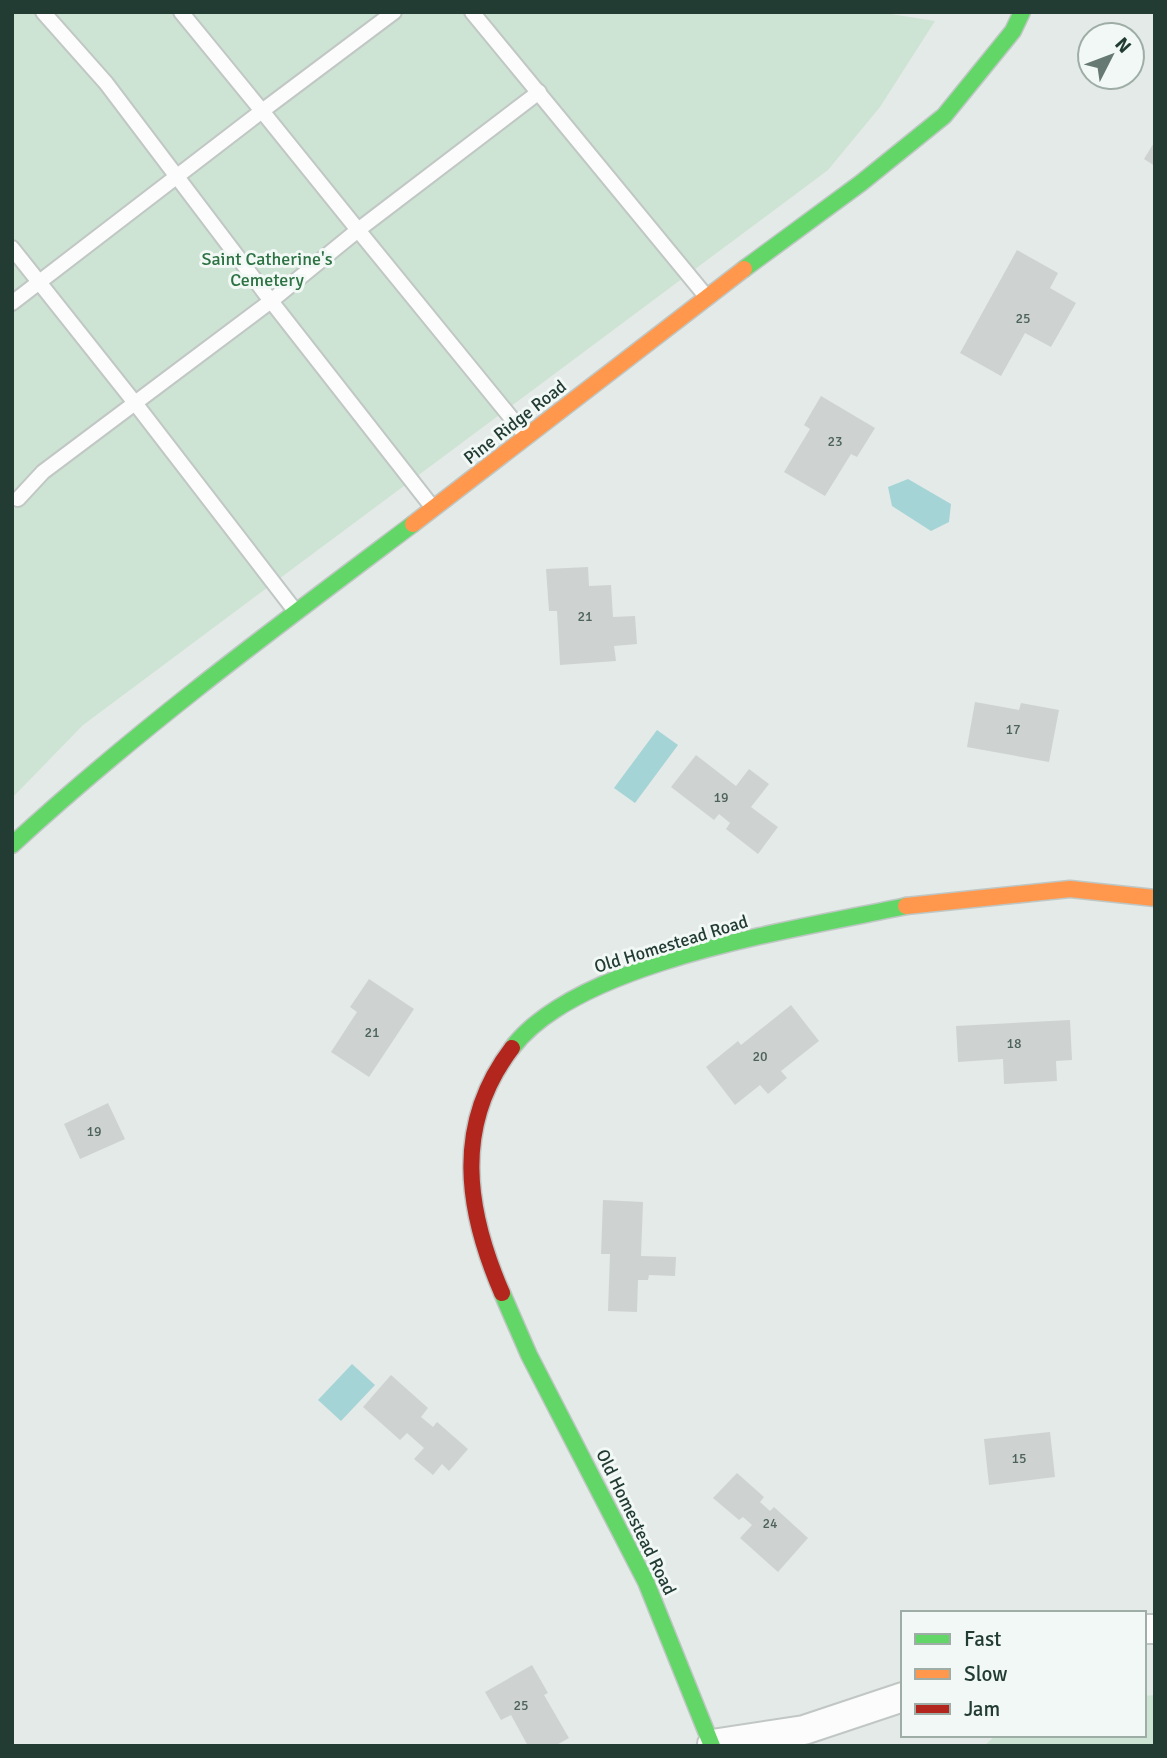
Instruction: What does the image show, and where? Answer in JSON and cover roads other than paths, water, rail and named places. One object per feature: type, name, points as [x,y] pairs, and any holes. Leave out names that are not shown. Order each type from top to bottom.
[{"type":"street","name":"Pine Ridge Road","points":[[12,845],[125,745],[527,438],[706,297],[861,183],[944,116],[1013,31],[1022,12]]},
{"type":"street","name":"Old Homestead Road","points":[[712,1745],[646,1582],[594,1476],[529,1355],[483,1249],[471,1179],[471,1151],[479,1111],[498,1066],[520,1037],[544,1015],[581,992],[619,977],[742,941],[923,903],[1070,889],[1155,898]]},
{"type":"street","points":[[712,1745],[804,1730],[901,1698]]},
{"type":"lane","points":[[43,12],[106,83],[433,509]]},
{"type":"lane","points":[[181,12],[527,438]]},
{"type":"lane","points":[[12,303],[394,12]]},
{"type":"lane","points":[[472,12],[706,297]]},
{"type":"lane","points":[[18,499],[43,472],[271,301],[358,230],[539,92]]},
{"type":"lane","points":[[12,248],[41,281],[297,614]]},
{"type":"water","points":[[908,479],[951,504],[949,522],[931,531],[892,506],[888,487]]},
{"type":"water","points":[[657,730],[678,745],[635,803],[614,788]]},
{"type":"water","points":[[352,1364],[375,1385],[341,1421],[318,1400]]},
{"type":"park label","name":"Saint Catherine's Cemetery","points":[[267,269]]}]
